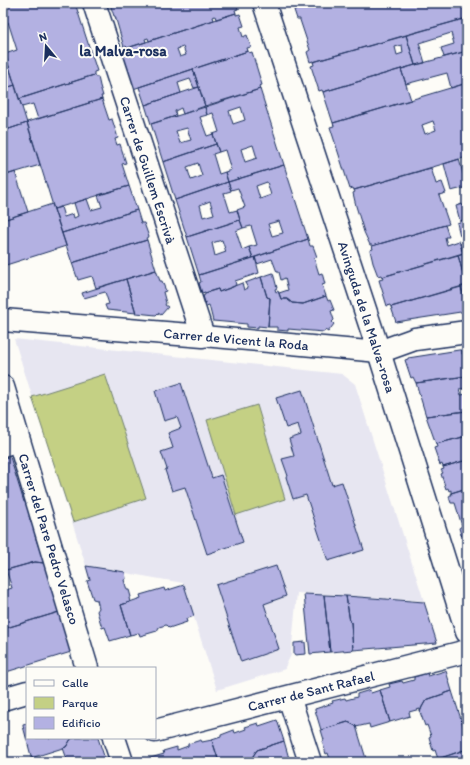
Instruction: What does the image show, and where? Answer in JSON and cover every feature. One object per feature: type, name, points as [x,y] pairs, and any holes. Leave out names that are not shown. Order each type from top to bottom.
[{"type":"street","name":"Carrer de Guillem Escrivà","points":[[94,3],[203,336]]},
{"type":"street","name":"Avinguda de la Malva-rosa","points":[[264,3],[379,352],[467,632]]},
{"type":"street","name":"Carrer de Vicent la Roda","points":[[3,320],[379,352],[415,339],[467,332]]},
{"type":"street","name":"Carrer del Pare Pedro Velasco","points":[[3,387],[11,443],[87,667]]},
{"type":"street","name":"Carrer de Sant Rafael","points":[[156,731],[467,651]]},
{"type":"street","points":[[3,699],[26,692]]},
{"type":"street","points":[[289,697],[310,762]]},
{"type":"street","points":[[120,739],[122,762]]},
{"type":"shaded area","points":[[14,339],[342,374],[355,384],[424,601],[297,593],[291,655],[285,669],[217,690],[183,583],[86,566]]},
{"type":"green space","points":[[105,374],[146,498],[73,522],[32,397]]},
{"type":"green space","points":[[257,405],[285,499],[236,515],[207,420]]},
{"type":"building","points":[[3,3],[75,3],[97,71],[94,72],[94,75],[19,99],[5,54],[17,50],[8,22],[3,24]]},
{"type":"building","points":[[236,3],[238,9],[235,10],[236,13],[216,19],[215,16],[213,17],[214,20],[149,41],[148,38],[145,39],[146,42],[127,48],[126,46],[124,47],[110,4]]},
{"type":"building","points":[[307,3],[467,3],[467,18],[310,62],[307,52],[310,50],[300,19],[297,19],[294,10],[297,9],[296,6]]},
{"type":"building","points":[[236,13],[236,15],[240,14],[244,26],[240,27],[243,37],[247,35],[251,47],[247,48],[248,51],[133,89],[121,50]],"holes":[[[183,47],[186,55],[180,57],[177,49]]]},
{"type":"building","points":[[467,18],[467,51],[444,57],[441,48],[454,44],[451,33],[419,43],[425,63],[415,65],[406,35]]},
{"type":"building","points":[[406,35],[415,65],[323,92],[322,90],[319,91],[311,66],[314,65],[313,62]],"holes":[[[402,45],[403,53],[397,55],[395,47]]]},
{"type":"building","points":[[3,48],[15,85],[3,89]]},
{"type":"building","points":[[248,51],[249,53],[252,52],[262,85],[259,86],[260,89],[205,106],[193,69]]},
{"type":"building","points":[[467,51],[467,83],[451,88],[447,73],[406,84],[401,69]]},
{"type":"building","points":[[193,69],[199,87],[194,88],[190,79],[178,83],[181,93],[145,105],[139,87]]},
{"type":"building","points":[[401,69],[411,100],[333,123],[323,92]]},
{"type":"building","points":[[94,75],[95,77],[98,77],[103,96],[101,96],[102,99],[38,119],[33,104],[22,107],[19,99]]},
{"type":"building","points":[[467,83],[467,157],[354,190],[353,188],[350,189],[330,127],[334,126],[333,123]],"holes":[[[433,121],[436,130],[425,134],[422,125]]]},
{"type":"building","points":[[15,85],[27,123],[3,131],[3,89]]},
{"type":"building","points":[[199,87],[205,106],[183,114],[181,108],[175,111],[176,116],[151,124],[145,105]]},
{"type":"building","points":[[260,89],[284,165],[228,182],[225,172],[231,170],[225,150],[219,152],[213,134],[219,132],[213,113],[207,115],[205,107]],"holes":[[[241,107],[245,120],[233,124],[229,111]],[[253,145],[257,158],[245,162],[241,149]]]},
{"type":"building","points":[[102,99],[109,120],[112,119],[118,138],[115,139],[117,145],[120,144],[126,163],[122,164],[129,186],[54,209],[27,122]]},
{"type":"building","points":[[205,107],[207,115],[200,117],[207,136],[213,134],[216,144],[163,162],[151,124]],"holes":[[[187,128],[191,140],[180,143],[176,131]]]},
{"type":"building","points":[[27,123],[40,165],[3,176],[3,131]]},
{"type":"building","points":[[216,144],[219,152],[213,154],[219,174],[225,172],[228,182],[175,200],[163,162]],"holes":[[[198,163],[202,176],[191,180],[187,167]]]},
{"type":"building","points":[[459,159],[463,174],[467,173],[467,187],[451,191],[444,164]]},
{"type":"building","points":[[284,165],[308,239],[253,258],[249,247],[257,245],[251,226],[243,228],[237,210],[245,207],[238,188],[231,190],[228,182]],"holes":[[[267,182],[271,195],[260,199],[256,186]],[[279,221],[283,233],[272,236],[268,224]]]},
{"type":"building","points":[[431,168],[436,184],[442,182],[446,193],[439,195],[449,224],[372,246],[370,245],[364,232],[356,206],[353,193],[355,192],[354,190]]},
{"type":"building","points":[[15,172],[28,212],[3,220],[3,176]]},
{"type":"building","points":[[228,182],[231,191],[224,193],[230,212],[237,210],[240,220],[187,237],[175,200]],"holes":[[[210,201],[214,214],[203,217],[200,205]]]},
{"type":"building","points":[[129,186],[137,210],[62,233],[54,209],[61,207],[64,217],[73,214],[74,218],[78,216],[74,203],[87,199],[91,210],[102,207],[98,195]]},
{"type":"building","points":[[52,204],[66,246],[3,266],[3,220]]},
{"type":"building","points":[[462,204],[464,210],[467,209],[467,219],[460,221],[456,206]]},
{"type":"building","points":[[137,210],[141,223],[144,223],[149,237],[146,238],[147,240],[72,263],[62,233]]},
{"type":"building","points":[[467,219],[467,252],[463,253],[460,244],[466,242],[464,235],[460,236],[457,223]]},
{"type":"building","points":[[240,220],[243,228],[236,231],[242,250],[249,247],[253,258],[199,275],[187,237]],"holes":[[[222,240],[226,252],[215,256],[212,243]]]},
{"type":"building","points":[[445,225],[449,237],[445,237],[447,245],[459,241],[463,253],[382,277],[381,275],[378,276],[370,250],[373,249],[372,246]]},
{"type":"building","points":[[308,239],[310,246],[313,246],[317,257],[314,258],[319,274],[322,273],[325,284],[322,285],[326,296],[303,304],[292,303],[287,299],[281,299],[279,293],[288,290],[285,278],[281,280],[279,272],[277,272],[272,259],[257,264],[255,257]]},
{"type":"building","points":[[147,240],[156,270],[96,288],[92,276],[78,280],[72,263]]},
{"type":"building","points":[[467,252],[467,308],[461,287],[466,285],[458,255]]},
{"type":"building","points":[[458,255],[466,285],[391,307],[390,305],[387,306],[379,280],[383,279],[382,277]]},
{"type":"building","points":[[255,257],[259,273],[235,281],[236,285],[219,292],[218,289],[202,293],[199,283],[201,282],[199,275]]},
{"type":"building","points":[[156,270],[166,291],[163,292],[166,303],[165,305],[168,307],[161,315],[158,313],[156,315],[136,313],[126,279]]},
{"type":"building","points":[[273,273],[277,288],[275,289],[276,292],[278,291],[281,299],[287,299],[292,303],[303,304],[326,296],[328,301],[330,300],[334,310],[331,311],[334,320],[332,322],[334,324],[328,332],[325,330],[324,332],[288,329],[288,331],[277,330],[277,327],[268,327],[270,298],[267,297],[261,277]]},
{"type":"building","points":[[261,277],[267,297],[270,298],[268,327],[247,327],[247,324],[213,321],[209,305],[206,306],[203,296],[205,293],[218,289],[219,292],[242,283],[244,290],[248,288],[245,283]]},
{"type":"building","points":[[126,279],[136,313],[107,310],[105,305],[109,304],[105,292],[84,298],[82,293]]},
{"type":"building","points":[[461,287],[467,311],[396,322],[391,307]]},
{"type":"building","points":[[462,350],[462,354],[466,354],[467,376],[416,383],[413,377],[411,378],[405,360],[408,358]]},
{"type":"building","points":[[467,376],[467,388],[459,389],[461,395],[467,394],[467,411],[426,416],[416,383]]},
{"type":"building","points":[[181,383],[212,478],[221,475],[243,542],[207,554],[185,487],[172,491],[161,452],[173,448],[168,433],[181,428],[177,417],[164,421],[155,391]]},
{"type":"building","points":[[302,390],[332,485],[342,482],[364,550],[328,561],[306,495],[293,499],[286,477],[288,476],[282,459],[294,456],[289,439],[301,435],[298,424],[286,428],[276,398]]},
{"type":"building","points":[[467,411],[467,436],[436,444],[426,416]]},
{"type":"building","points":[[467,436],[467,460],[443,467],[442,464],[440,465],[434,448],[437,447],[436,444]]},
{"type":"building","points":[[3,457],[10,457],[24,502],[28,501],[32,515],[29,516],[31,523],[35,522],[39,535],[35,536],[44,563],[35,562],[3,571]]},
{"type":"building","points":[[467,460],[467,488],[451,493],[451,490],[449,491],[448,488],[446,489],[441,470],[444,469],[443,467]]},
{"type":"building","points":[[467,488],[467,536],[465,536],[465,534],[462,536],[459,528],[462,526],[455,503],[451,503],[449,497],[452,495],[451,493]]},
{"type":"building","points":[[35,562],[44,563],[59,612],[3,629],[3,591],[12,588],[6,570]]},
{"type":"building","points":[[86,566],[125,572],[126,579],[124,580],[131,597],[129,598],[130,602],[121,605],[130,635],[110,641],[105,627],[102,628],[97,611],[99,608],[97,600],[93,599],[87,581],[90,580]]},
{"type":"building","points":[[276,566],[286,596],[264,604],[279,649],[241,662],[216,585]]},
{"type":"building","points":[[184,585],[194,616],[186,619],[187,622],[169,628],[166,625],[159,627],[157,631],[140,636],[139,633],[130,635],[121,605],[141,598],[140,595],[164,588],[165,591]]},
{"type":"building","points":[[304,594],[324,595],[330,652],[310,654]]},
{"type":"building","points":[[324,595],[346,596],[351,622],[353,650],[330,652]]},
{"type":"building","points":[[346,596],[424,602],[437,643],[353,650],[351,622]]},
{"type":"building","points":[[59,612],[71,652],[3,673],[3,633],[7,632],[6,628]]},
{"type":"building","points":[[305,642],[306,654],[294,655],[294,643]]},
{"type":"building","points":[[446,671],[452,691],[426,700],[420,712],[420,709],[409,712],[410,716],[390,722],[380,690],[390,687],[389,684],[402,681],[403,683],[414,680],[414,677],[427,673],[428,676]]},
{"type":"building","points":[[370,690],[371,693],[380,690],[390,722],[370,728],[369,724],[356,727],[348,722],[321,730],[315,709],[333,703],[332,701],[345,698],[346,700],[357,697],[357,694]]},
{"type":"building","points":[[452,691],[467,738],[467,749],[438,759],[435,750],[433,751],[429,737],[431,736],[427,725],[425,726],[420,712],[426,700]]},
{"type":"building","points":[[277,720],[284,741],[257,750],[253,756],[252,762],[251,758],[241,762],[219,762],[212,740],[234,730],[235,733],[246,729],[245,727],[258,723],[259,726]]},
{"type":"building","points":[[348,722],[356,726],[367,762],[331,762],[328,753],[326,754],[322,741],[324,740],[321,730]]},
{"type":"building","points":[[26,724],[26,737],[23,726]]},
{"type":"building","points":[[26,739],[71,739],[66,747],[31,758]]},
{"type":"building","points":[[71,739],[98,739],[106,762],[68,762],[63,748],[66,747]]},
{"type":"building","points":[[201,740],[202,742],[212,740],[219,762],[147,762],[147,759],[164,754],[163,751],[177,747],[177,750],[188,746],[188,744]]},
{"type":"building","points":[[284,741],[290,762],[252,762],[253,756],[257,750]]},
{"type":"building","points":[[467,749],[467,762],[439,762],[438,759]]},
{"type":"district","name":"la Malva-rosa","points":[[123,51]]}]
